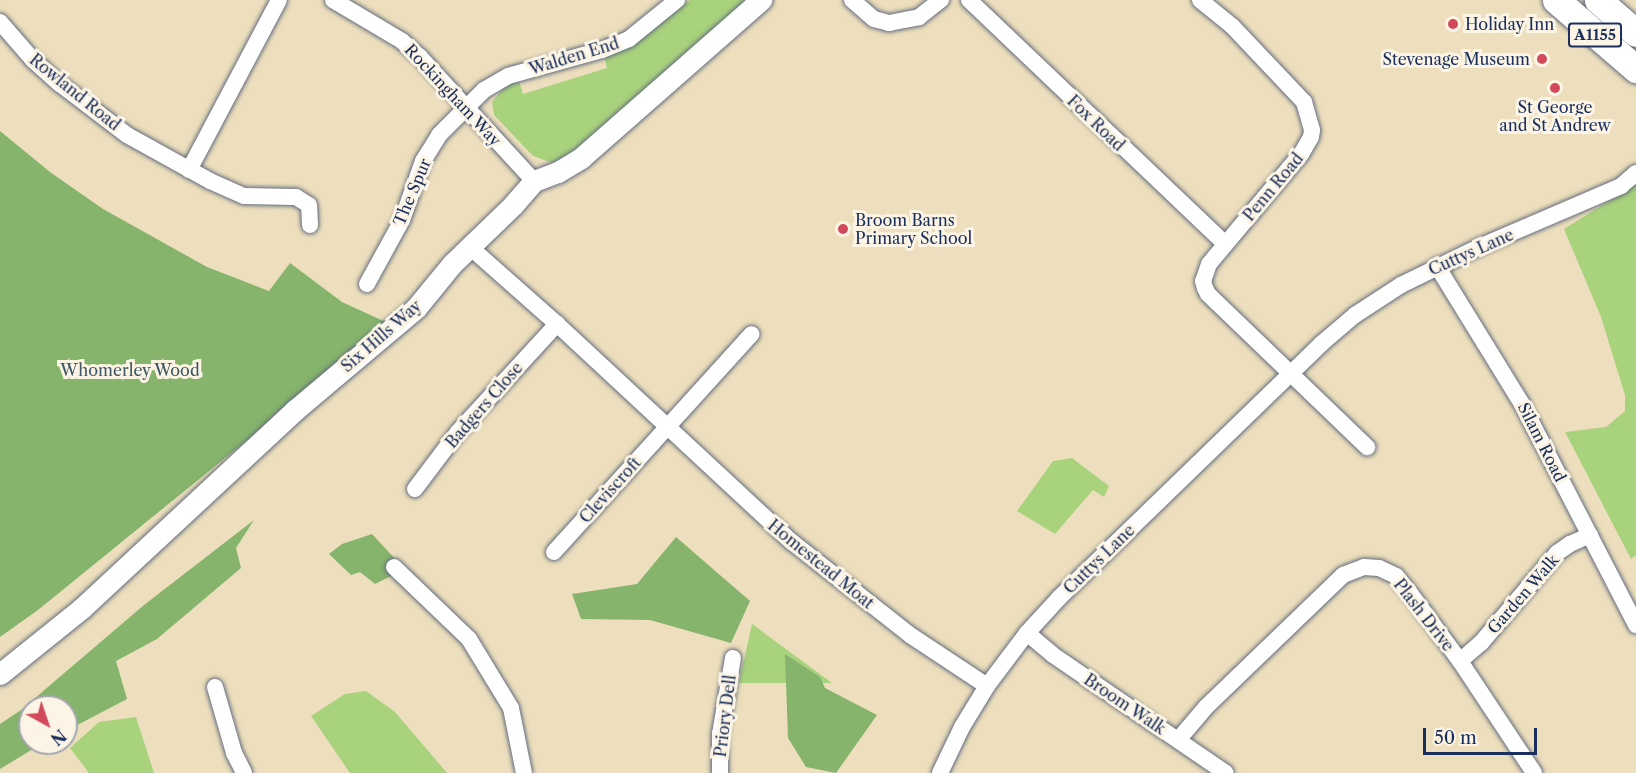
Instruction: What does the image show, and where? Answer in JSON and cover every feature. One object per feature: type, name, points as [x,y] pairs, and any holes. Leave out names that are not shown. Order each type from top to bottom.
[{"type":"main road","name":"A1155","points":[[1556,0],[1636,69]]},
{"type":"main road","name":"A1155","points":[[1598,0],[1634,29]]},
{"type":"street","points":[[189,170],[279,0]]},
{"type":"street","name":"Walden End","points":[[467,108],[484,90],[508,76],[602,50],[629,39],[677,0]]},
{"type":"street","name":"Six Hills Way","points":[[0,674],[82,608],[295,410],[416,308],[452,264],[513,206],[534,181],[558,172],[581,158],[761,0]]},
{"type":"street","points":[[852,0],[874,19],[889,23],[919,17],[941,0]]},
{"type":"street","name":"Fox Road","points":[[969,0],[1225,244]]},
{"type":"street","name":"Penn Road","points":[[1200,0],[1232,26],[1296,92],[1304,102],[1311,121],[1311,137],[1301,154],[1225,244],[1205,272],[1205,288],[1209,294],[1291,373]]},
{"type":"street","name":"Rockingham Way","points":[[339,1],[402,41],[534,181]]},
{"type":"street","name":"Rowland Road","points":[[0,22],[33,60],[90,109],[127,135],[189,170],[244,196],[296,197],[309,205],[310,225]]},
{"type":"street","name":"The Spur","points":[[367,284],[402,220],[423,161],[439,135],[467,108]]},
{"type":"street","name":"Cuttys Lane","points":[[940,773],[962,728],[987,686],[1027,633],[1059,598],[1291,373],[1355,315],[1401,285],[1437,266],[1621,186],[1636,173]]},
{"type":"street","name":"Homestead Moat","points":[[470,248],[557,324],[666,428],[817,562],[910,635],[987,686]]},
{"type":"street","name":"Silam Road","points":[[1437,266],[1522,404],[1636,625]]},
{"type":"street","name":"Badgers Close","points":[[415,489],[458,432],[557,324]]},
{"type":"street","points":[[666,428],[752,334]]},
{"type":"street","points":[[1291,373],[1367,447]]},
{"type":"street","name":"Cleviscroft","points":[[554,552],[666,428]]},
{"type":"street","name":"Garden Walk","points":[[1460,661],[1481,643],[1557,553],[1590,535]]},
{"type":"street","points":[[394,567],[469,639],[510,708],[525,773]]},
{"type":"street","name":"Plash Drive","points":[[1178,740],[1206,707],[1343,575],[1364,567],[1379,568],[1396,576],[1460,661],[1534,773]]},
{"type":"street","name":"Broom Walk","points":[[1027,633],[1053,655],[1226,773]]},
{"type":"street","name":"Priory Dell","points":[[720,773],[720,734],[734,658]]},
{"type":"street","points":[[215,687],[234,753],[244,773]]},
{"type":"green space","points":[[690,0],[751,0],[564,161],[550,162],[533,156],[494,115],[492,102],[505,86],[519,81],[523,94],[607,68],[604,55],[633,45]]},
{"type":"green space","name":"Whomerley Wood","points":[[0,131],[50,172],[103,209],[207,267],[269,291],[290,263],[342,302],[390,324],[38,610],[0,637]]},
{"type":"green space","points":[[1636,184],[1636,555],[1631,559],[1565,432],[1606,427],[1625,411],[1625,395],[1601,317],[1564,229]]},
{"type":"green space","points":[[1072,458],[1109,486],[1104,497],[1093,490],[1055,534],[1017,511],[1053,461]]},
{"type":"green space","points":[[254,520],[236,548],[241,568],[157,639],[116,661],[127,699],[78,725],[78,695],[39,695],[144,605]]},
{"type":"green space","points":[[372,534],[398,562],[393,575],[375,584],[360,572],[351,575],[329,554],[342,544]]},
{"type":"green space","points":[[676,537],[750,601],[731,643],[650,620],[581,619],[572,594],[637,584]]},
{"type":"green space","points":[[752,624],[832,683],[739,683]]},
{"type":"green space","points":[[785,654],[820,677],[825,688],[877,715],[836,773],[806,767],[788,738]]},
{"type":"green space","points":[[366,691],[395,712],[447,773],[350,773],[311,716],[345,694]]},
{"type":"green space","points":[[18,712],[18,755],[23,755],[0,769],[0,724]]},
{"type":"green space","points":[[136,717],[154,773],[89,773],[75,755],[78,755],[78,741],[99,722]]},
{"type":"place","name":"Holiday Inn","points":[[1453,24]]},
{"type":"place","name":"Stevenage Museum","points":[[1542,59]]},
{"type":"place","name":"St George and St Andrew","points":[[1555,88]]},
{"type":"place","name":"Broom Barns Primary School","points":[[843,229]]}]
